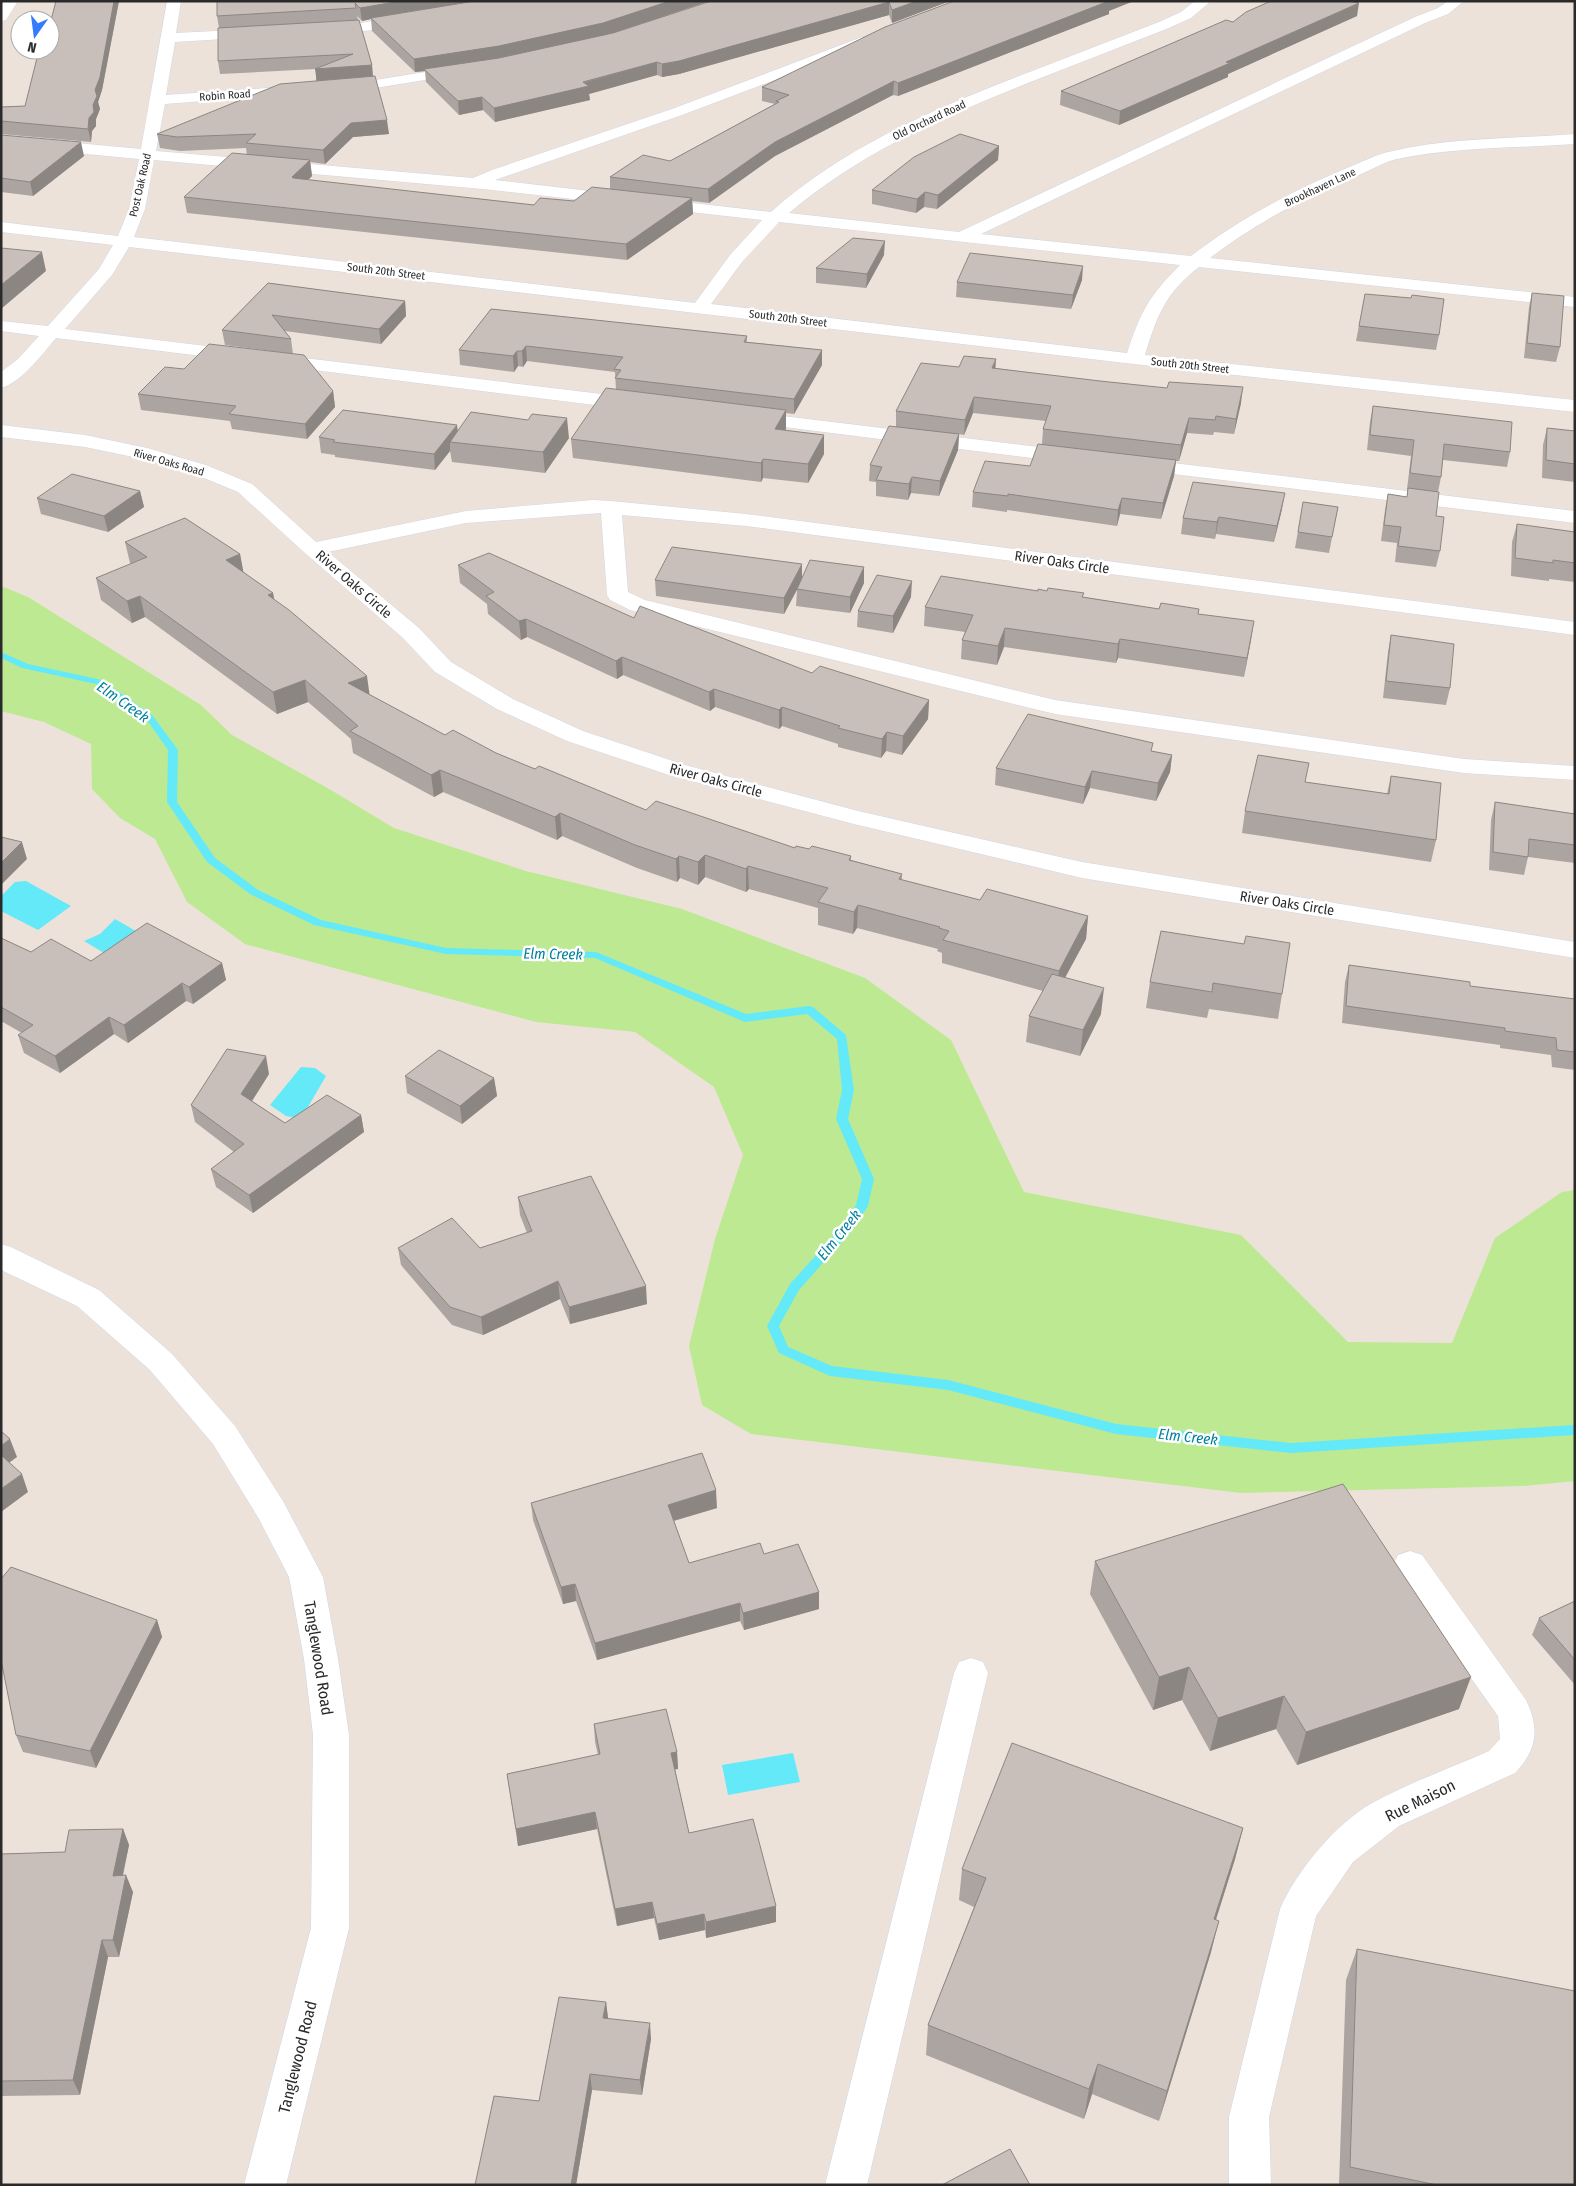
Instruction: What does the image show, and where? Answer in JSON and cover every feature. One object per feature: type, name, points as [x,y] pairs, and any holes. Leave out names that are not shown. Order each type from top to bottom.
[{"type":"street","points":[[1,17],[11,1]]},
{"type":"street","name":"Post Oak Road","points":[[1,382],[24,363],[106,271],[124,241],[137,209],[158,100],[174,1]]},
{"type":"street","name":"Old Orchard Road","points":[[700,308],[740,254],[775,217],[808,189],[830,174],[899,132],[982,95],[1164,25],[1186,15],[1204,1]]},
{"type":"street","points":[[962,237],[1403,28],[1443,11],[1457,1]]},
{"type":"street","points":[[312,29],[360,26],[422,17]]},
{"type":"street","points":[[168,38],[274,32]]},
{"type":"street","points":[[474,183],[498,173],[677,112],[880,35]]},
{"type":"street","name":"Robin Road","points":[[158,100],[369,85],[481,68]]},
{"type":"street","name":"Brookhaven Lane","points":[[1134,358],[1153,309],[1177,277],[1248,225],[1331,180],[1392,156],[1445,148],[1575,139]]},
{"type":"street","points":[[1,141],[474,183],[1575,302]]},
{"type":"street","name":"South 20th Street","points":[[1,227],[1134,358],[1575,406]]},
{"type":"street","points":[[1,326],[656,406]]},
{"type":"street","points":[[736,416],[1092,459]]},
{"type":"street","name":"River Oaks Road","points":[[1,431],[84,441],[147,454],[198,469],[245,488],[312,549]]},
{"type":"street","points":[[1121,462],[1575,517]]},
{"type":"street","points":[[611,507],[618,595],[638,605],[1055,707],[1464,766],[1575,773]]},
{"type":"street","name":"River Oaks Circle","points":[[312,549],[466,517],[539,509],[611,507],[746,520],[1575,629]]},
{"type":"street","name":"River Oaks Circle","points":[[312,549],[411,633],[443,667],[505,704],[575,736],[677,770],[854,817],[1082,870],[1575,950]]},
{"type":"street","name":"Tanglewood Road","points":[[1,1255],[88,1298],[161,1362],[224,1435],[271,1510],[306,1578],[321,1659],[332,1735],[330,1928],[265,2185]]},
{"type":"street","name":"Rue Maison","points":[[1250,2185],[1249,2117],[1299,1909],[1340,1850],[1386,1814],[1502,1762],[1515,1749],[1519,1731],[1514,1711],[1410,1565]]},
{"type":"street","points":[[846,2185],[971,1673]]},
{"type":"green space","points":[[1,586],[28,597],[201,705],[232,735],[331,790],[394,828],[526,871],[682,909],[865,978],[951,1040],[1024,1192],[1241,1235],[1348,1342],[1452,1343],[1495,1238],[1562,1192],[1575,1190],[1575,1481],[1523,1486],[1241,1493],[751,1434],[702,1405],[689,1346],[715,1239],[743,1155],[714,1087],[635,1032],[536,1022],[245,944],[187,902],[155,839],[120,818],[92,789],[91,744],[44,722],[1,711]]},
{"type":"water","points":[[26,881],[71,906],[38,930],[1,911],[1,896],[15,882]]},
{"type":"water","points":[[115,919],[141,934],[109,956],[84,941],[100,934]]},
{"type":"water","points":[[301,1067],[315,1068],[326,1076],[301,1119],[286,1116],[270,1105]]},
{"type":"water","points":[[793,1753],[800,1782],[728,1795],[722,1765]]},
{"type":"building","points":[[56,1],[114,1],[100,77],[95,90],[97,96],[93,105],[94,112],[89,118],[88,129],[1,121],[1,107],[25,106],[36,60],[60,60],[60,10],[54,10]]},
{"type":"building","points":[[217,1],[401,1],[360,8],[355,3],[356,8],[217,16]]},
{"type":"building","points":[[475,1],[670,1],[603,23],[499,46],[414,59],[371,18]]},
{"type":"building","points":[[711,1],[917,1],[892,10],[889,2],[679,61],[662,64],[657,62],[583,82],[589,86],[494,108],[482,97],[458,101],[424,69],[499,58],[613,33]]},
{"type":"building","points":[[954,1],[1109,1],[898,83],[894,81],[775,142],[708,189],[610,177],[643,155],[670,161],[789,95],[762,87],[885,27]]},
{"type":"building","points":[[1271,1],[1348,1],[1359,3],[1226,62],[1230,63],[1120,111],[1061,91],[1226,20],[1233,22],[1246,12]]},
{"type":"building","points":[[359,20],[372,65],[315,69],[353,54],[218,61],[218,28]]},
{"type":"building","points":[[375,76],[387,120],[351,123],[323,150],[246,143],[256,134],[177,137],[157,134],[280,84]]},
{"type":"building","points":[[960,134],[999,146],[938,195],[925,192],[917,199],[872,190],[914,157]]},
{"type":"building","points":[[1,135],[81,142],[30,182],[1,178]]},
{"type":"building","points":[[232,153],[310,160],[293,178],[534,205],[540,198],[574,201],[592,187],[692,198],[626,244],[184,197]]},
{"type":"building","points":[[853,238],[885,241],[867,274],[816,268]]},
{"type":"building","points":[[1,248],[42,252],[1,285]]},
{"type":"building","points":[[970,253],[1083,266],[1073,295],[957,282]]},
{"type":"building","points":[[268,283],[405,301],[379,329],[272,315],[291,339],[222,330]]},
{"type":"building","points":[[1532,293],[1564,296],[1560,347],[1527,343]]},
{"type":"building","points":[[1365,294],[1411,298],[1412,295],[1444,299],[1439,335],[1359,326]]},
{"type":"building","points":[[491,309],[747,336],[744,342],[822,350],[794,399],[615,378],[621,370],[614,369],[623,357],[526,346],[522,351],[517,351],[513,356],[459,350]]},
{"type":"building","points":[[209,344],[304,355],[333,391],[305,424],[229,414],[236,406],[138,394],[165,367],[184,369]]},
{"type":"building","points":[[964,356],[996,359],[992,368],[1100,381],[1167,388],[1169,382],[1243,387],[1236,419],[1216,416],[1215,420],[1189,418],[1181,445],[1043,429],[1051,406],[974,397],[965,420],[896,411],[921,363],[959,367]]},
{"type":"building","points":[[606,388],[786,410],[775,429],[824,435],[808,464],[763,459],[761,463],[571,439]]},
{"type":"building","points":[[1373,406],[1512,422],[1510,452],[1444,444],[1441,477],[1410,473],[1414,440],[1370,435]]},
{"type":"building","points":[[343,410],[457,425],[434,454],[333,442],[335,440],[319,437]]},
{"type":"building","points":[[471,412],[528,420],[532,414],[567,418],[543,452],[450,442]]},
{"type":"building","points":[[889,426],[959,434],[940,481],[912,477],[909,484],[876,480],[882,467],[870,465]]},
{"type":"building","points":[[1547,428],[1575,431],[1575,464],[1546,460]]},
{"type":"building","points":[[1038,444],[1176,460],[1163,503],[1122,498],[1118,510],[1008,494],[1008,496],[973,492],[985,461],[1030,466]]},
{"type":"building","points":[[72,474],[140,491],[104,516],[37,498]]},
{"type":"building","points":[[1193,482],[1285,493],[1277,526],[1219,517],[1217,522],[1183,518]]},
{"type":"building","points":[[1408,488],[1439,492],[1436,516],[1444,517],[1440,551],[1398,546],[1401,527],[1384,525],[1388,494],[1407,497]]},
{"type":"building","points":[[1303,502],[1338,507],[1332,537],[1298,532]]},
{"type":"building","points":[[185,518],[240,554],[226,560],[273,593],[268,595],[289,610],[367,676],[348,683],[445,735],[453,730],[496,753],[535,769],[539,766],[646,810],[656,801],[795,848],[796,846],[809,849],[812,846],[851,856],[849,860],[902,874],[899,879],[980,900],[987,889],[1088,916],[1059,971],[943,940],[949,931],[940,927],[858,905],[854,912],[818,902],[828,888],[748,866],[746,869],[705,855],[698,862],[679,856],[676,859],[635,845],[560,813],[555,817],[440,770],[431,775],[350,731],[358,726],[305,680],[273,692],[140,596],[127,601],[96,578],[147,557],[125,542]]},
{"type":"building","points":[[1517,524],[1575,532],[1575,563],[1553,560],[1553,563],[1515,558]]},
{"type":"building","points":[[672,547],[802,564],[784,598],[655,580]]},
{"type":"building","points":[[489,553],[634,618],[640,606],[812,673],[820,666],[929,700],[903,736],[887,732],[882,739],[838,728],[840,726],[782,707],[779,710],[714,689],[709,692],[622,657],[616,661],[526,619],[519,621],[486,596],[494,592],[458,565]]},
{"type":"building","points":[[810,560],[864,567],[850,597],[797,589]]},
{"type":"building","points":[[877,575],[912,581],[893,616],[858,611]]},
{"type":"building","points":[[941,576],[1038,591],[1038,589],[1047,591],[1048,588],[1084,593],[1082,597],[1159,609],[1161,603],[1199,609],[1198,614],[1254,621],[1247,658],[1120,639],[1118,644],[1005,628],[998,646],[962,640],[973,615],[925,607]]},
{"type":"building","points":[[1391,635],[1454,644],[1450,688],[1386,681]]},
{"type":"building","points":[[1028,714],[1153,743],[1151,751],[1172,755],[1158,783],[1092,771],[1085,787],[996,768]]},
{"type":"building","points":[[1258,755],[1309,763],[1305,782],[1389,794],[1391,776],[1441,783],[1436,840],[1245,811]]},
{"type":"building","points":[[1495,802],[1575,814],[1575,845],[1529,839],[1528,857],[1493,852]]},
{"type":"building","points":[[1,837],[22,842],[1,863]]},
{"type":"building","points":[[147,923],[222,963],[189,987],[182,983],[124,1025],[109,1017],[55,1056],[18,1035],[33,1025],[1,1007],[1,938],[31,952],[51,939],[91,961]]},
{"type":"building","points":[[1161,931],[1244,944],[1246,936],[1290,943],[1282,994],[1213,983],[1212,992],[1150,982]]},
{"type":"building","points":[[1349,965],[1470,982],[1470,986],[1575,999],[1575,1052],[1557,1050],[1556,1038],[1505,1031],[1505,1028],[1346,1006]]},
{"type":"building","points":[[1052,974],[1104,988],[1083,1030],[1029,1016]]},
{"type":"building","points":[[227,1049],[266,1056],[241,1094],[285,1123],[327,1095],[361,1115],[249,1195],[211,1169],[244,1144],[191,1105]]},
{"type":"building","points":[[439,1050],[494,1078],[460,1106],[405,1076]]},
{"type":"building","points":[[591,1176],[646,1286],[569,1307],[558,1281],[481,1317],[450,1307],[398,1248],[452,1218],[480,1248],[532,1231],[518,1197]]},
{"type":"building","points":[[1,1431],[10,1439],[1,1446]]},
{"type":"building","points":[[702,1453],[716,1490],[668,1505],[689,1563],[760,1543],[764,1554],[798,1544],[819,1592],[743,1613],[740,1603],[595,1643],[575,1584],[561,1587],[531,1503]]},
{"type":"building","points":[[1,1455],[22,1474],[1,1489]]},
{"type":"building","points":[[1343,1484],[1471,1677],[1306,1732],[1284,1696],[1218,1718],[1189,1667],[1159,1677],[1095,1561]]},
{"type":"building","points":[[11,1567],[157,1620],[90,1751],[16,1735],[1,1660],[1,1579]]},
{"type":"building","points":[[1575,1601],[1575,1660],[1539,1618]]},
{"type":"building","points":[[666,1709],[677,1752],[671,1753],[689,1833],[753,1819],[776,1906],[706,1922],[704,1914],[657,1924],[652,1902],[615,1909],[595,1812],[516,1829],[507,1774],[600,1754],[594,1724]]},
{"type":"building","points":[[1012,1743],[1243,1828],[1214,1919],[1219,1921],[1167,2091],[1098,2064],[1089,2089],[928,2025],[986,1878],[962,1869]]},
{"type":"building","points":[[123,1829],[113,1876],[126,1875],[113,1940],[102,1940],[73,2080],[1,2081],[1,1854],[65,1852],[69,1830]]},
{"type":"building","points":[[1357,1949],[1575,1991],[1575,2185],[1437,2185],[1350,2167]]},
{"type":"building","points":[[559,1997],[606,2002],[603,2018],[650,2023],[640,2080],[590,2074],[571,2185],[475,2185],[494,2096],[539,2101]]},
{"type":"building","points":[[1010,2149],[1030,2185],[942,2185]]},
{"type":"waterway","name":"Elm Creek","points":[[1,655],[25,666],[99,682],[150,718],[173,750],[172,802],[211,860],[254,892],[318,923],[446,951],[596,955],[745,1018],[809,1010],[842,1038],[848,1090],[842,1119],[868,1179],[862,1206],[848,1227],[794,1287],[773,1326],[783,1350],[830,1371],[948,1385],[1116,1429],[1291,1448],[1575,1430]]}]
